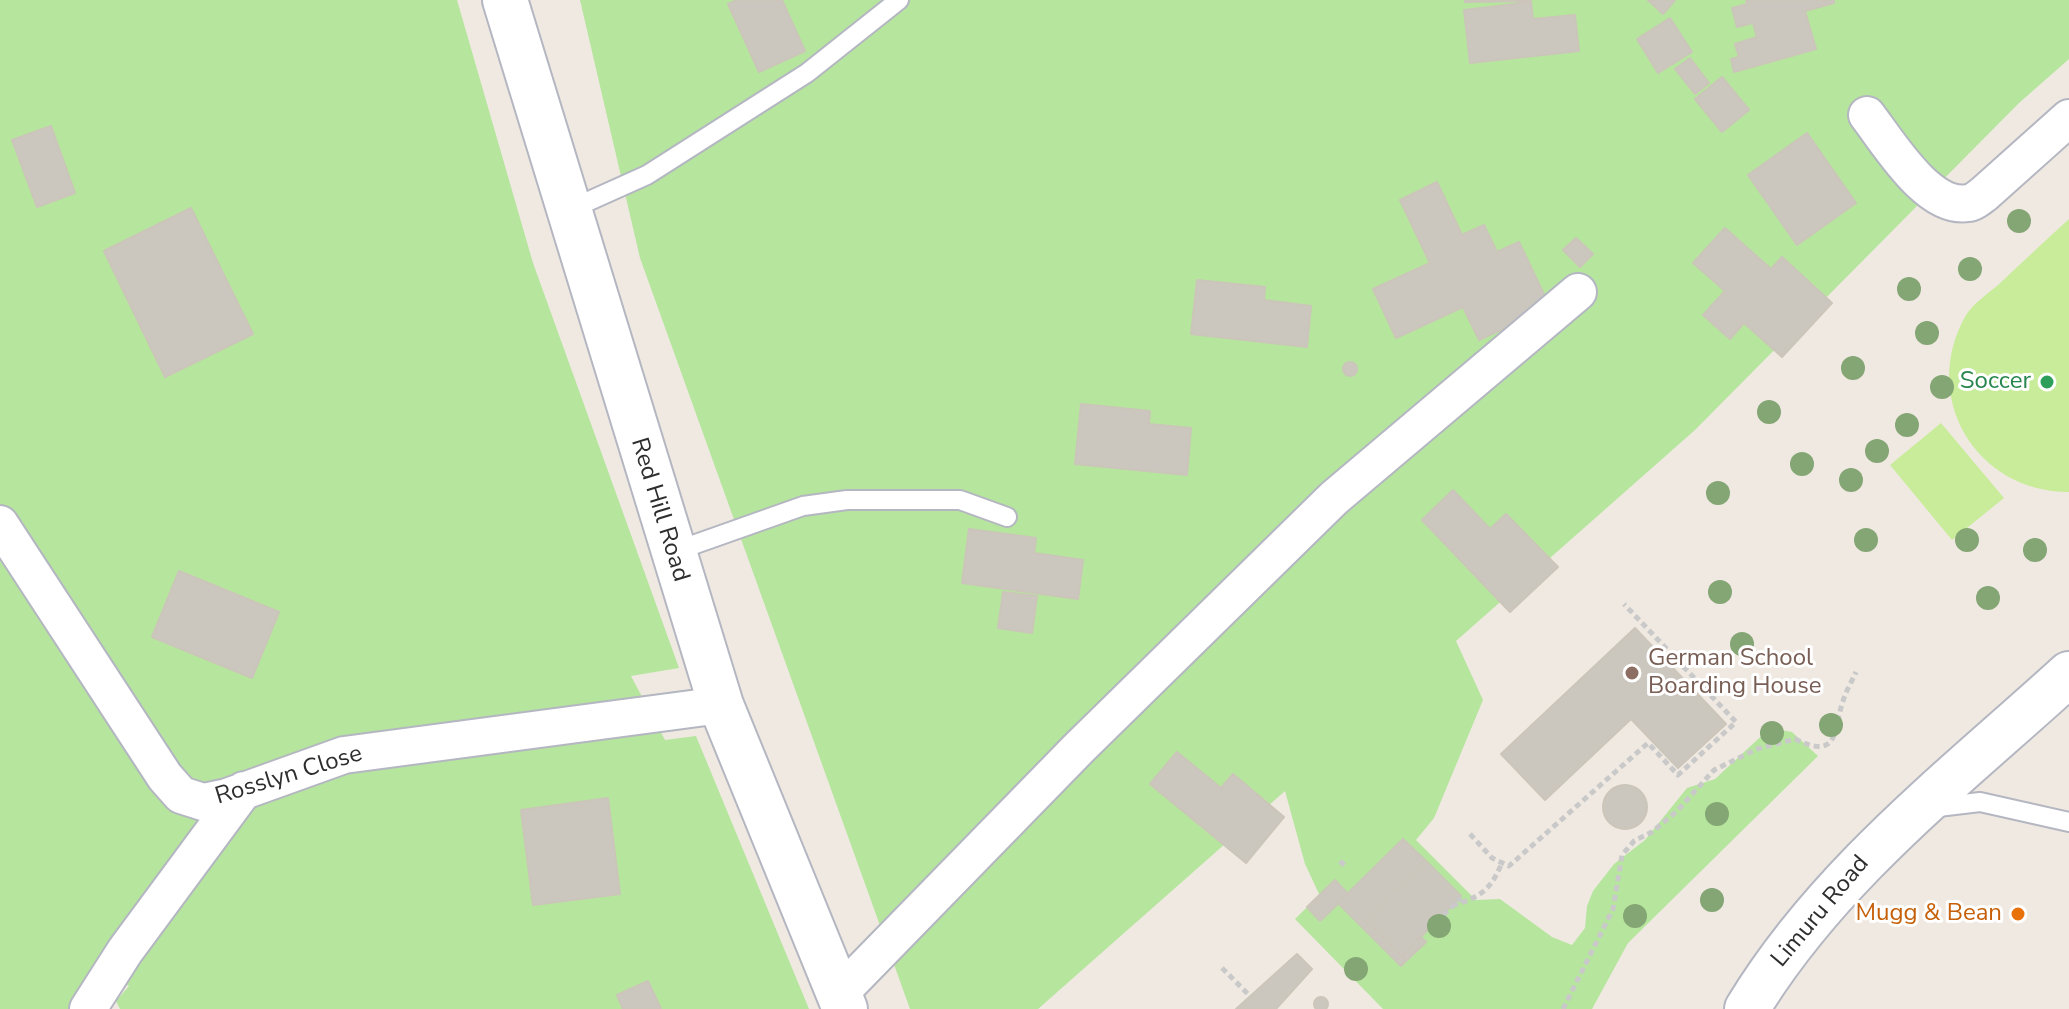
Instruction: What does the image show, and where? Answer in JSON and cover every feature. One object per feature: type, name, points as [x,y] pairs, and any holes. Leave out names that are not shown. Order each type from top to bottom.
[{"type":"main road","name":"Red Hill Road","points":[[505,0],[721,705],[842,1002]]},
{"type":"main road","name":"Limuru Road","points":[[1747,1009],[1769,972],[1881,841],[1921,809],[2069,674]]},
{"type":"main road","name":"Limuru Road","points":[[1976,759],[2069,716]]},
{"type":"street","points":[[1867,115],[1920,184],[1947,200],[1968,203],[1984,194],[2069,118]]},
{"type":"street","points":[[842,1002],[1078,749],[1334,498],[1578,292]]},
{"type":"street","name":"Rosslyn Close","points":[[0,524],[165,777],[181,795],[203,802],[344,755],[721,705]]},
{"type":"street","points":[[88,1009],[125,951],[244,790]]},
{"type":"lane","points":[[568,210],[647,175],[807,73],[899,0]]},
{"type":"lane","points":[[672,553],[803,506],[847,500],[960,500],[1007,517]]},
{"type":"lane","points":[[1921,809],[1980,802],[2069,822]]},
{"type":"path","points":[[1501,865],[1516,862],[1648,743],[1678,775],[1736,722],[1624,604]]},
{"type":"path","points":[[1563,1009],[1613,909],[1622,855],[1634,841],[1652,832],[1677,811],[1714,770],[1757,749],[1795,739],[1813,748],[1825,745],[1839,728],[1841,703],[1856,672]]},
{"type":"path","points":[[1470,834],[1501,865]]},
{"type":"path","points":[[1340,861],[1347,868]]},
{"type":"path","points":[[1452,906],[1476,900],[1494,880],[1501,865]]},
{"type":"path","points":[[1436,922],[1461,898]]},
{"type":"path","points":[[1222,968],[1250,996]]},
{"type":"green space","points":[[0,0],[457,0],[533,263],[679,668],[631,676],[665,740],[696,736],[809,1009],[120,1009],[116,1001],[129,986],[105,973],[95,1009],[0,1009]]},
{"type":"green space","points":[[580,0],[2069,0],[2069,59],[2019,103],[1695,430],[1456,641],[1483,700],[1434,818],[1416,840],[1476,900],[1500,899],[1552,937],[1572,945],[1585,928],[1587,906],[1593,891],[1614,864],[1645,840],[1687,788],[1715,779],[1770,728],[1792,732],[1818,756],[1628,943],[1592,1009],[1383,1009],[1295,919],[1307,907],[1320,921],[1328,913],[1305,864],[1285,791],[1038,1009],[910,1009],[640,258]],"holes":[[[1411,847],[1461,896],[1420,936],[1425,942],[1401,966],[1354,919]]]},
{"type":"green space","points":[[2069,219],[2069,492],[2036,488],[2007,476],[1983,458],[1965,434],[1953,407],[1949,377],[1953,346],[1969,311]]},
{"type":"green space","points":[[1941,423],[2004,498],[1952,540],[1890,465]]},
{"type":"building","points":[[737,0],[782,0],[805,51],[759,72],[728,4]]},
{"type":"building","points":[[1531,0],[1531,1],[1465,2]]},
{"type":"building","points":[[1648,0],[1675,0],[1663,14]]},
{"type":"building","points":[[1746,0],[1834,0],[1834,3],[1805,11],[1816,49],[1734,72],[1731,59],[1739,57],[1735,44],[1757,37],[1753,23],[1737,27],[1732,8],[1747,4]]},
{"type":"building","points":[[1531,2],[1533,19],[1575,15],[1579,51],[1470,63],[1464,10]]},
{"type":"building","points":[[1670,18],[1692,52],[1658,73],[1637,39]]},
{"type":"building","points":[[1690,58],[1709,83],[1695,94],[1675,69]]},
{"type":"building","points":[[1722,77],[1749,110],[1722,132],[1695,99]]},
{"type":"building","points":[[51,126],[75,193],[37,207],[12,140]]},
{"type":"building","points":[[1807,133],[1856,203],[1797,245],[1748,175]]},
{"type":"building","points":[[1437,182],[1462,235],[1484,225],[1497,252],[1519,242],[1550,307],[1479,340],[1463,307],[1396,338],[1373,289],[1430,263],[1400,200]]},
{"type":"building","points":[[191,208],[253,334],[165,377],[104,251]]},
{"type":"building","points":[[1725,228],[1771,269],[1782,257],[1832,303],[1782,357],[1744,323],[1730,339],[1703,315],[1725,291],[1693,263]]},
{"type":"building","points":[[1576,238],[1593,254],[1580,267],[1563,250]]},
{"type":"building","points":[[1197,280],[1265,287],[1264,300],[1311,306],[1307,347],[1191,334]]},
{"type":"building","points":[[1350,362],[1357,369],[1350,376],[1343,369]]},
{"type":"building","points":[[1081,404],[1150,411],[1149,424],[1191,428],[1187,475],[1075,464]]},
{"type":"building","points":[[1453,490],[1490,529],[1506,514],[1558,567],[1510,612],[1422,520]]},
{"type":"building","points":[[969,529],[1036,538],[1034,553],[1083,560],[1078,599],[962,583]]},
{"type":"building","points":[[179,571],[279,612],[252,678],[152,637]]},
{"type":"building","points":[[1003,592],[1037,596],[1032,633],[998,628]]},
{"type":"building","name":"German School Boarding House","points":[[1635,628],[1726,724],[1678,768],[1631,719],[1545,800],[1501,754]]},
{"type":"building","points":[[1177,752],[1221,788],[1233,774],[1284,817],[1246,863],[1150,784]]},
{"type":"building","points":[[1625,785],[1640,792],[1647,807],[1640,822],[1625,829],[1610,822],[1603,807],[1610,792]]},
{"type":"building","points":[[608,798],[620,894],[533,905],[521,810]]},
{"type":"building","points":[[1403,839],[1425,860],[1365,920],[1406,961],[1401,966],[1338,903]]},
{"type":"building","points":[[1425,860],[1461,896],[1402,956],[1365,920]]},
{"type":"building","points":[[1335,880],[1348,894],[1320,921],[1307,907]]},
{"type":"building","points":[[1421,937],[1426,942],[1406,961],[1402,956]]},
{"type":"building","points":[[1297,954],[1312,969],[1276,1009],[1236,1009]]},
{"type":"building","points":[[648,981],[661,1009],[623,1009],[617,995]]},
{"type":"building","points":[[1321,997],[1328,1004],[1321,1011],[1314,1004]]},
{"type":"place","name":"Soccer","points":[[2047,382]]},
{"type":"place","name":"German School Boarding House","points":[[1632,673]]},
{"type":"place","name":"Mugg & Bean","points":[[2018,914]]}]
